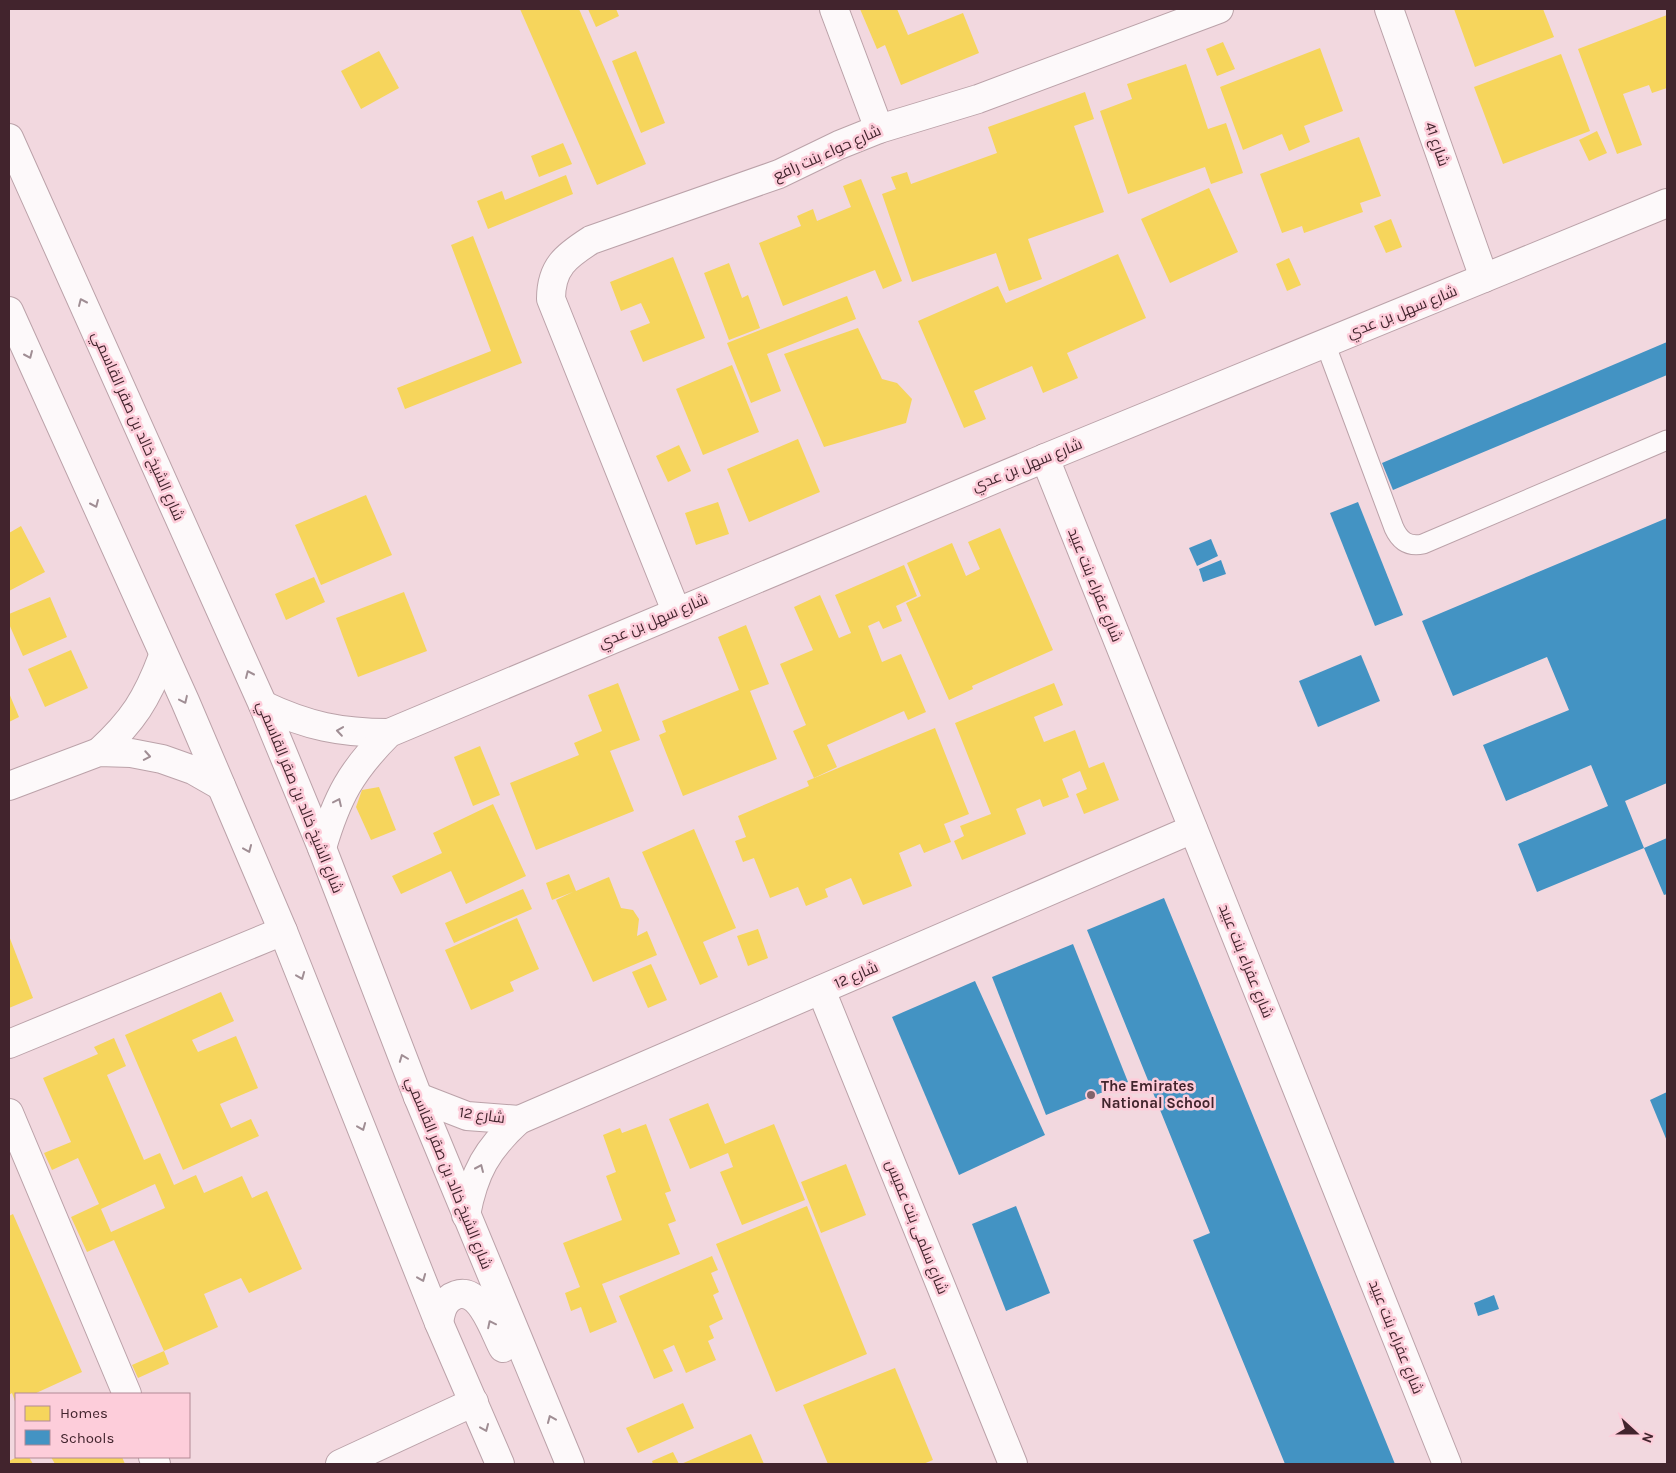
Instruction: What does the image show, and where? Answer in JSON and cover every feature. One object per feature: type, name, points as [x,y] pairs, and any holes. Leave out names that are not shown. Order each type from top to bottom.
[{"type":"street","points":[[834,9],[879,129]]},
{"type":"street","name":"شارع حواء بنت رافع","points":[[676,611],[552,299],[551,282],[557,269],[568,255],[591,240],[779,174],[838,145],[879,129],[978,100],[1219,9]]},
{"type":"street","name":"شارع 41","points":[[1390,9],[1484,278]]},
{"type":"street","name":"شارع الشيخ خالد بن صقر القاسمي","points":[[9,138],[263,705],[322,848],[418,1097],[570,1464]]},
{"type":"street","name":"شارع سهل بن عدي","points":[[322,848],[331,815],[346,785],[365,757],[389,733],[1044,458],[1667,203]]},
{"type":"street","points":[[9,311],[164,656],[283,931],[439,1322],[500,1464]]},
{"type":"street","name":"شارع عفراء بنت عبيد","points":[[1044,458],[1447,1464]]},
{"type":"street","points":[[99,752],[139,710],[153,684],[164,656]]},
{"type":"street","name":"شارع سهل بن عدي","points":[[263,705],[293,719],[324,728],[356,733],[389,733]]},
{"type":"street","points":[[9,786],[99,752],[131,753],[162,759],[193,770],[221,786]]},
{"type":"street","name":"شارع 12","points":[[466,1215],[471,1188],[482,1162],[498,1139],[519,1120],[1193,829]]},
{"type":"street","points":[[9,1044],[283,931]]},
{"type":"street","name":"شارع سلمى بنت عميس","points":[[821,990],[1013,1464]]},
{"type":"street","name":"شارع 12","points":[[418,1097],[467,1116],[519,1120]]},
{"type":"street","points":[[9,1113],[127,1393]]},
{"type":"street","points":[[439,1322],[444,1304],[451,1297],[460,1293],[469,1294],[477,1299],[513,1362],[539,1391]]},
{"type":"street","points":[[340,1464],[474,1402]]},
{"type":"lane","points":[[1325,343],[1394,528],[1404,543],[1414,546],[1423,544],[1667,440]]},
{"type":"building: Homes","points":[[520,9],[579,9],[646,164],[597,185]]},
{"type":"building: Homes","points":[[588,9],[616,9],[619,16],[596,27]]},
{"type":"building: Homes","points":[[860,9],[897,9],[908,35],[963,13],[979,53],[901,85],[885,45],[877,49]]},
{"type":"building: Homes","points":[[1454,9],[1543,9],[1554,37],[1475,67]]},
{"type":"building: Homes","points":[[1667,15],[1667,88],[1652,93],[1649,85],[1623,94],[1642,145],[1617,154],[1578,49]]},
{"type":"building: Homes","points":[[1223,42],[1235,69],[1217,76],[1206,49]]},
{"type":"building: Homes","points":[[1320,48],[1343,111],[1304,126],[1310,142],[1289,151],[1282,134],[1243,150],[1220,87]]},
{"type":"building: Homes","points":[[379,51],[399,88],[361,109],[341,71]]},
{"type":"building: Homes","points":[[636,51],[665,123],[641,133],[612,61]]},
{"type":"building: Homes","points":[[1561,54],[1590,131],[1503,164],[1474,87]]},
{"type":"building: Homes","points":[[1186,64],[1208,129],[1226,123],[1243,173],[1211,184],[1205,167],[1128,194],[1100,111],[1132,99],[1127,84]]},
{"type":"building: Homes","points":[[1085,92],[1094,119],[1074,126],[1104,212],[1028,239],[1042,279],[1009,291],[996,253],[912,282],[882,194],[896,189],[891,177],[907,172],[911,184],[997,153],[988,127]]},
{"type":"building: Homes","points":[[1597,131],[1607,153],[1589,161],[1579,140]]},
{"type":"building: Homes","points":[[1359,137],[1381,196],[1360,203],[1363,212],[1304,233],[1302,226],[1282,233],[1260,174]]},
{"type":"building: Homes","points":[[563,143],[572,164],[539,177],[531,156]]},
{"type":"building: Homes","points":[[566,175],[573,194],[488,229],[477,201],[502,191],[505,200]]},
{"type":"building: Homes","points":[[861,179],[902,281],[883,289],[875,270],[783,306],[759,243],[801,226],[797,216],[813,209],[817,221],[851,207],[843,186]]},
{"type":"building: Homes","points":[[1209,188],[1238,252],[1170,283],[1141,219]]},
{"type":"building: Homes","points":[[1391,219],[1402,247],[1386,253],[1374,226]]},
{"type":"building: Homes","points":[[473,236],[522,363],[405,409],[397,388],[491,351],[451,245]]},
{"type":"building: Homes","points":[[1118,254],[1146,318],[1067,353],[1078,378],[1043,393],[1032,366],[974,391],[986,419],[964,428],[918,321],[998,286],[1006,303]]},
{"type":"building: Homes","points":[[673,257],[705,338],[643,362],[630,331],[650,323],[641,303],[621,311],[610,282]]},
{"type":"building: Homes","points":[[1289,258],[1301,285],[1287,291],[1276,264]]},
{"type":"building: Homes","points":[[729,263],[742,298],[748,295],[760,328],[729,340],[704,273]]},
{"type":"building: Homes","points":[[847,296],[856,319],[767,354],[781,391],[751,403],[727,343]]},
{"type":"building: Homes","points":[[858,328],[882,379],[897,383],[912,399],[906,423],[824,447],[784,354]]},
{"type":"building: Homes","points":[[732,365],[759,432],[703,455],[676,389]]},
{"type":"building: Homes","points":[[798,439],[820,492],[749,522],[727,469]]},
{"type":"building: Homes","points":[[679,445],[691,471],[668,482],[656,456]]},
{"type":"building: Homes","points":[[366,495],[392,555],[321,585],[295,525]]},
{"type":"building: Homes","points":[[718,502],[729,534],[696,545],[685,513]]},
{"type":"building: Homes","points":[[21,526],[45,572],[9,591],[9,533]]},
{"type":"building: Homes","points":[[1000,528],[1053,650],[972,686],[973,689],[949,700],[906,603],[921,596],[907,563],[952,543],[966,576],[980,569],[968,542]]},
{"type":"building: Homes","points":[[904,565],[917,596],[896,606],[902,621],[883,629],[879,621],[868,626],[882,662],[901,654],[926,712],[908,720],[904,711],[827,745],[837,767],[814,778],[793,731],[806,725],[780,664],[813,650],[794,607],[820,595],[839,638],[851,633],[835,595]]},
{"type":"building: Homes","points":[[314,577],[325,602],[286,620],[275,594]]},
{"type":"building: Homes","points":[[404,592],[427,651],[358,677],[336,618]]},
{"type":"building: Homes","points":[[50,597],[67,637],[23,656],[9,624],[9,614]]},
{"type":"building: Homes","points":[[746,625],[769,684],[750,691],[777,759],[683,796],[659,735],[666,732],[662,721],[739,690],[718,637]]},
{"type":"building: Homes","points":[[71,650],[88,688],[45,707],[28,669]]},
{"type":"building: Homes","points":[[618,683],[640,740],[610,751],[634,811],[536,850],[510,783],[579,755],[574,743],[602,731],[588,695]]},
{"type":"building: Homes","points":[[1054,683],[1063,705],[1034,717],[1044,742],[1075,730],[1089,768],[1104,762],[1119,800],[1084,814],[1076,794],[1087,789],[1080,771],[1062,779],[1069,797],[1043,807],[1040,799],[1016,809],[1026,834],[962,860],[954,841],[964,836],[960,826],[991,814],[955,723]]},
{"type":"building: Homes","points":[[9,693],[19,717],[9,722]]},
{"type":"building: Homes","points":[[935,728],[969,814],[944,824],[951,842],[924,853],[920,844],[899,853],[912,886],[863,905],[851,878],[825,889],[828,897],[806,906],[798,887],[770,898],[754,858],[743,862],[735,841],[746,837],[738,816],[809,786],[807,781]]},
{"type":"building: Homes","points":[[480,746],[500,795],[473,806],[454,757]]},
{"type":"building: Homes","points":[[379,787],[396,830],[371,840],[356,807],[362,790]]},
{"type":"building: Homes","points":[[493,804],[526,876],[466,904],[451,871],[401,894],[392,876],[442,853],[433,833]]},
{"type":"building: Homes","points":[[694,829],[736,928],[703,942],[718,977],[700,985],[642,852]]},
{"type":"building: Homes","points":[[569,874],[576,891],[609,877],[621,908],[633,910],[639,919],[637,936],[647,931],[657,955],[593,982],[556,900],[573,892],[552,900],[546,883]]},
{"type":"building: Homes","points":[[523,889],[532,909],[454,943],[445,923]]},
{"type":"building: Homes","points":[[517,918],[539,969],[510,982],[514,991],[471,1010],[445,950]]},
{"type":"building: Homes","points":[[758,929],[768,958],[748,966],[737,936]]},
{"type":"building: Homes","points":[[9,936],[33,998],[9,1008]]},
{"type":"building: Homes","points":[[651,964],[667,1000],[648,1008],[632,972]]},
{"type":"building: Homes","points":[[221,992],[234,1021],[192,1040],[198,1052],[236,1036],[258,1088],[220,1104],[231,1128],[251,1119],[259,1136],[183,1170],[125,1035]]},
{"type":"building: Homes","points":[[114,1038],[126,1066],[107,1075],[144,1160],[160,1153],[174,1185],[196,1175],[204,1193],[242,1176],[252,1198],[267,1191],[302,1269],[249,1293],[241,1278],[204,1294],[218,1327],[164,1351],[114,1240],[87,1252],[71,1217],[99,1204],[78,1158],[52,1170],[44,1153],[71,1142],[43,1078],[98,1054],[94,1047]],"holes":[[[155,1184],[165,1208],[111,1232],[101,1209]]]},
{"type":"building: Homes","points":[[708,1103],[725,1144],[774,1124],[805,1200],[742,1225],[720,1172],[733,1167],[728,1153],[690,1169],[669,1119]]},
{"type":"building: Homes","points":[[646,1124],[671,1191],[665,1193],[676,1221],[668,1224],[680,1254],[602,1284],[617,1322],[590,1333],[581,1307],[571,1311],[565,1293],[580,1287],[563,1243],[622,1220],[606,1176],[616,1172],[603,1135],[620,1128],[622,1133]]},
{"type":"building: Homes","points":[[846,1164],[866,1215],[821,1233],[801,1182]]},
{"type":"building: Homes","points":[[807,1206],[867,1354],[776,1392],[716,1244]]},
{"type":"building: Homes","points":[[13,1214],[82,1372],[36,1393],[15,1393],[15,1401],[12,1393],[9,1395],[9,1216]]},
{"type":"building: Homes","points":[[712,1256],[718,1270],[711,1273],[719,1292],[713,1295],[723,1319],[709,1326],[714,1338],[708,1341],[716,1360],[686,1373],[674,1345],[663,1350],[673,1371],[654,1379],[619,1296]]},
{"type":"building: Homes","points":[[164,1351],[169,1364],[138,1378],[132,1365]]},
{"type":"building: Homes","points":[[895,1368],[933,1460],[923,1464],[828,1464],[803,1405]]},
{"type":"building: Homes","points":[[683,1403],[694,1428],[638,1453],[626,1428]]},
{"type":"building: Homes","points":[[751,1434],[764,1464],[681,1464]]},
{"type":"building: Homes","points":[[673,1452],[679,1464],[653,1464],[652,1461]]},
{"type":"building: Homes","points":[[15,1458],[30,1458],[33,1464],[9,1464],[9,1461]]},
{"type":"building: Homes","points":[[52,1458],[122,1458],[125,1464],[55,1464]]},
{"type":"building: Schools","points":[[1667,342],[1667,375],[1393,490],[1382,463]]},
{"type":"building: Schools","points":[[1358,502],[1403,615],[1375,626],[1330,513]]},
{"type":"building: Schools","points":[[1667,518],[1667,783],[1625,801],[1644,848],[1537,892],[1518,844],[1608,806],[1591,765],[1506,801],[1483,745],[1569,710],[1547,657],[1453,696],[1422,621]]},
{"type":"building: Schools","points":[[1211,539],[1218,556],[1197,566],[1189,548]]},
{"type":"building: Schools","points":[[1221,560],[1226,574],[1203,582],[1199,569]]},
{"type":"building: Schools","points":[[1361,655],[1380,701],[1318,727],[1299,681]]},
{"type":"building: Schools","points":[[1667,838],[1667,894],[1664,895],[1644,848]]},
{"type":"building: Schools","points":[[1164,898],[1395,1464],[1285,1464],[1193,1240],[1210,1233],[1087,930]]},
{"type":"building: Schools","points":[[1073,944],[1128,1082],[1046,1115],[992,977]]},
{"type":"building: Schools","points":[[975,981],[1045,1135],[959,1175],[892,1017]]},
{"type":"building: Schools","points":[[1667,1092],[1667,1141],[1650,1100]]},
{"type":"building: Schools","points":[[1016,1206],[1050,1293],[1006,1311],[972,1224]]},
{"type":"building: Schools","points":[[1494,1295],[1499,1309],[1478,1316],[1474,1303]]},
{"type":"place","name":"The Emirates National School","points":[[1091,1095]]}]
